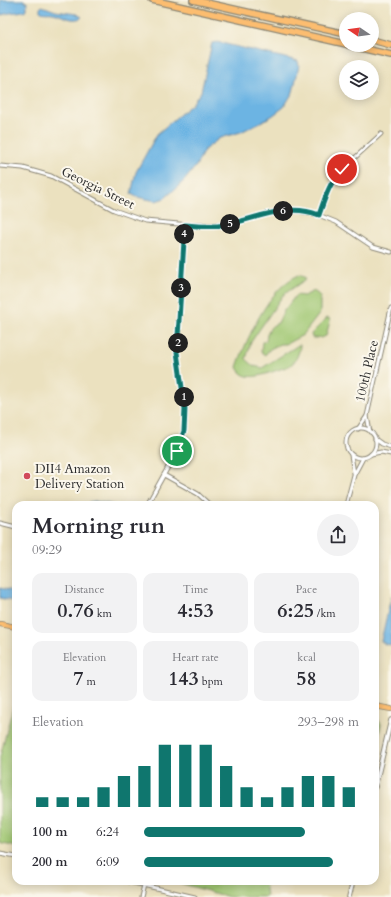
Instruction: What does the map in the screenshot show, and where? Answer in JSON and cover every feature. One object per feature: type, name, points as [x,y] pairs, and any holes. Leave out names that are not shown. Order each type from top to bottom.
[{"type":"highway","points":[[152,0],[339,43]]},
{"type":"highway","points":[[194,0],[339,32]]},
{"type":"highway","points":[[379,42],[391,45]]},
{"type":"highway","points":[[378,52],[391,55]]},
{"type":"main road","points":[[0,624],[12,627]]},
{"type":"main road","points":[[379,707],[391,709]]},
{"type":"street","points":[[319,215],[329,187],[336,175],[381,134]]},
{"type":"street","name":"Georgia Street","points":[[0,166],[23,168],[51,176],[114,210],[145,221],[185,225],[224,226],[278,211],[296,211],[319,215],[336,222],[373,247],[391,252]]},
{"type":"street","points":[[149,501],[181,440],[185,422],[185,409],[177,352],[185,225]]},
{"type":"street","name":"100th Place","points":[[358,429],[367,416],[391,308]]},
{"type":"street","name":"100th Place","points":[[367,416],[370,432]]},
{"type":"street","points":[[354,474],[351,455],[346,445],[346,440],[353,431],[362,429],[370,432],[375,439],[382,444],[391,447]]},
{"type":"street","points":[[371,454],[375,444],[375,439]]},
{"type":"street","points":[[351,455],[357,458],[363,458],[371,454],[381,452],[391,454]]},
{"type":"street","points":[[347,501],[354,474],[363,458]]},
{"type":"street","points":[[164,475],[198,494],[206,501]]},
{"type":"street","points":[[0,523],[12,526]]},
{"type":"street","points":[[379,770],[391,720]]},
{"type":"street","points":[[0,853],[12,855]]},
{"type":"street","points":[[141,897],[144,885],[195,897]]},
{"type":"street","points":[[349,897],[352,885]]},
{"type":"green space","points":[[299,275],[305,277],[306,279],[283,295],[251,342],[246,359],[254,366],[262,368],[300,344],[297,357],[291,365],[287,367],[261,375],[245,375],[240,372],[237,367],[260,315],[278,290],[288,281]]},
{"type":"green space","points":[[314,291],[320,296],[320,313],[303,335],[286,344],[280,344],[270,349],[265,355],[261,352],[262,342],[266,341],[269,330],[272,326],[278,323],[283,312],[296,295],[304,296]]},
{"type":"green space","points":[[327,318],[329,318],[330,321],[326,336],[321,338],[312,338],[311,334]]},
{"type":"green space","points":[[12,710],[12,846],[0,843],[0,757]]},
{"type":"green space","points":[[379,721],[381,724],[379,734]]},
{"type":"green space","points":[[187,885],[266,885],[267,897],[229,897]]},
{"type":"water","points":[[0,0],[24,0],[27,2],[26,10],[0,16]]},
{"type":"water","points":[[42,6],[56,11],[77,14],[82,17],[73,19],[53,13],[43,12],[40,11]]},
{"type":"water","points":[[217,42],[298,61],[299,66],[293,92],[284,107],[272,116],[241,132],[220,138],[204,150],[196,166],[184,181],[165,198],[156,201],[137,197],[131,194],[136,172],[157,134],[192,104],[201,92],[212,43]]},
{"type":"water","points":[[0,588],[12,591],[12,601],[0,598]]},
{"type":"water","points":[[391,597],[391,645],[385,644],[381,641]]},
{"type":"place","name":"DII4 Amazon Delivery Station","points":[[27,476]]},
{"type":"route","points":[[177,451],[184,431],[185,422],[185,409],[177,352],[185,225],[224,226],[278,211],[296,211],[319,215],[329,187],[336,175],[342,169]]}]
